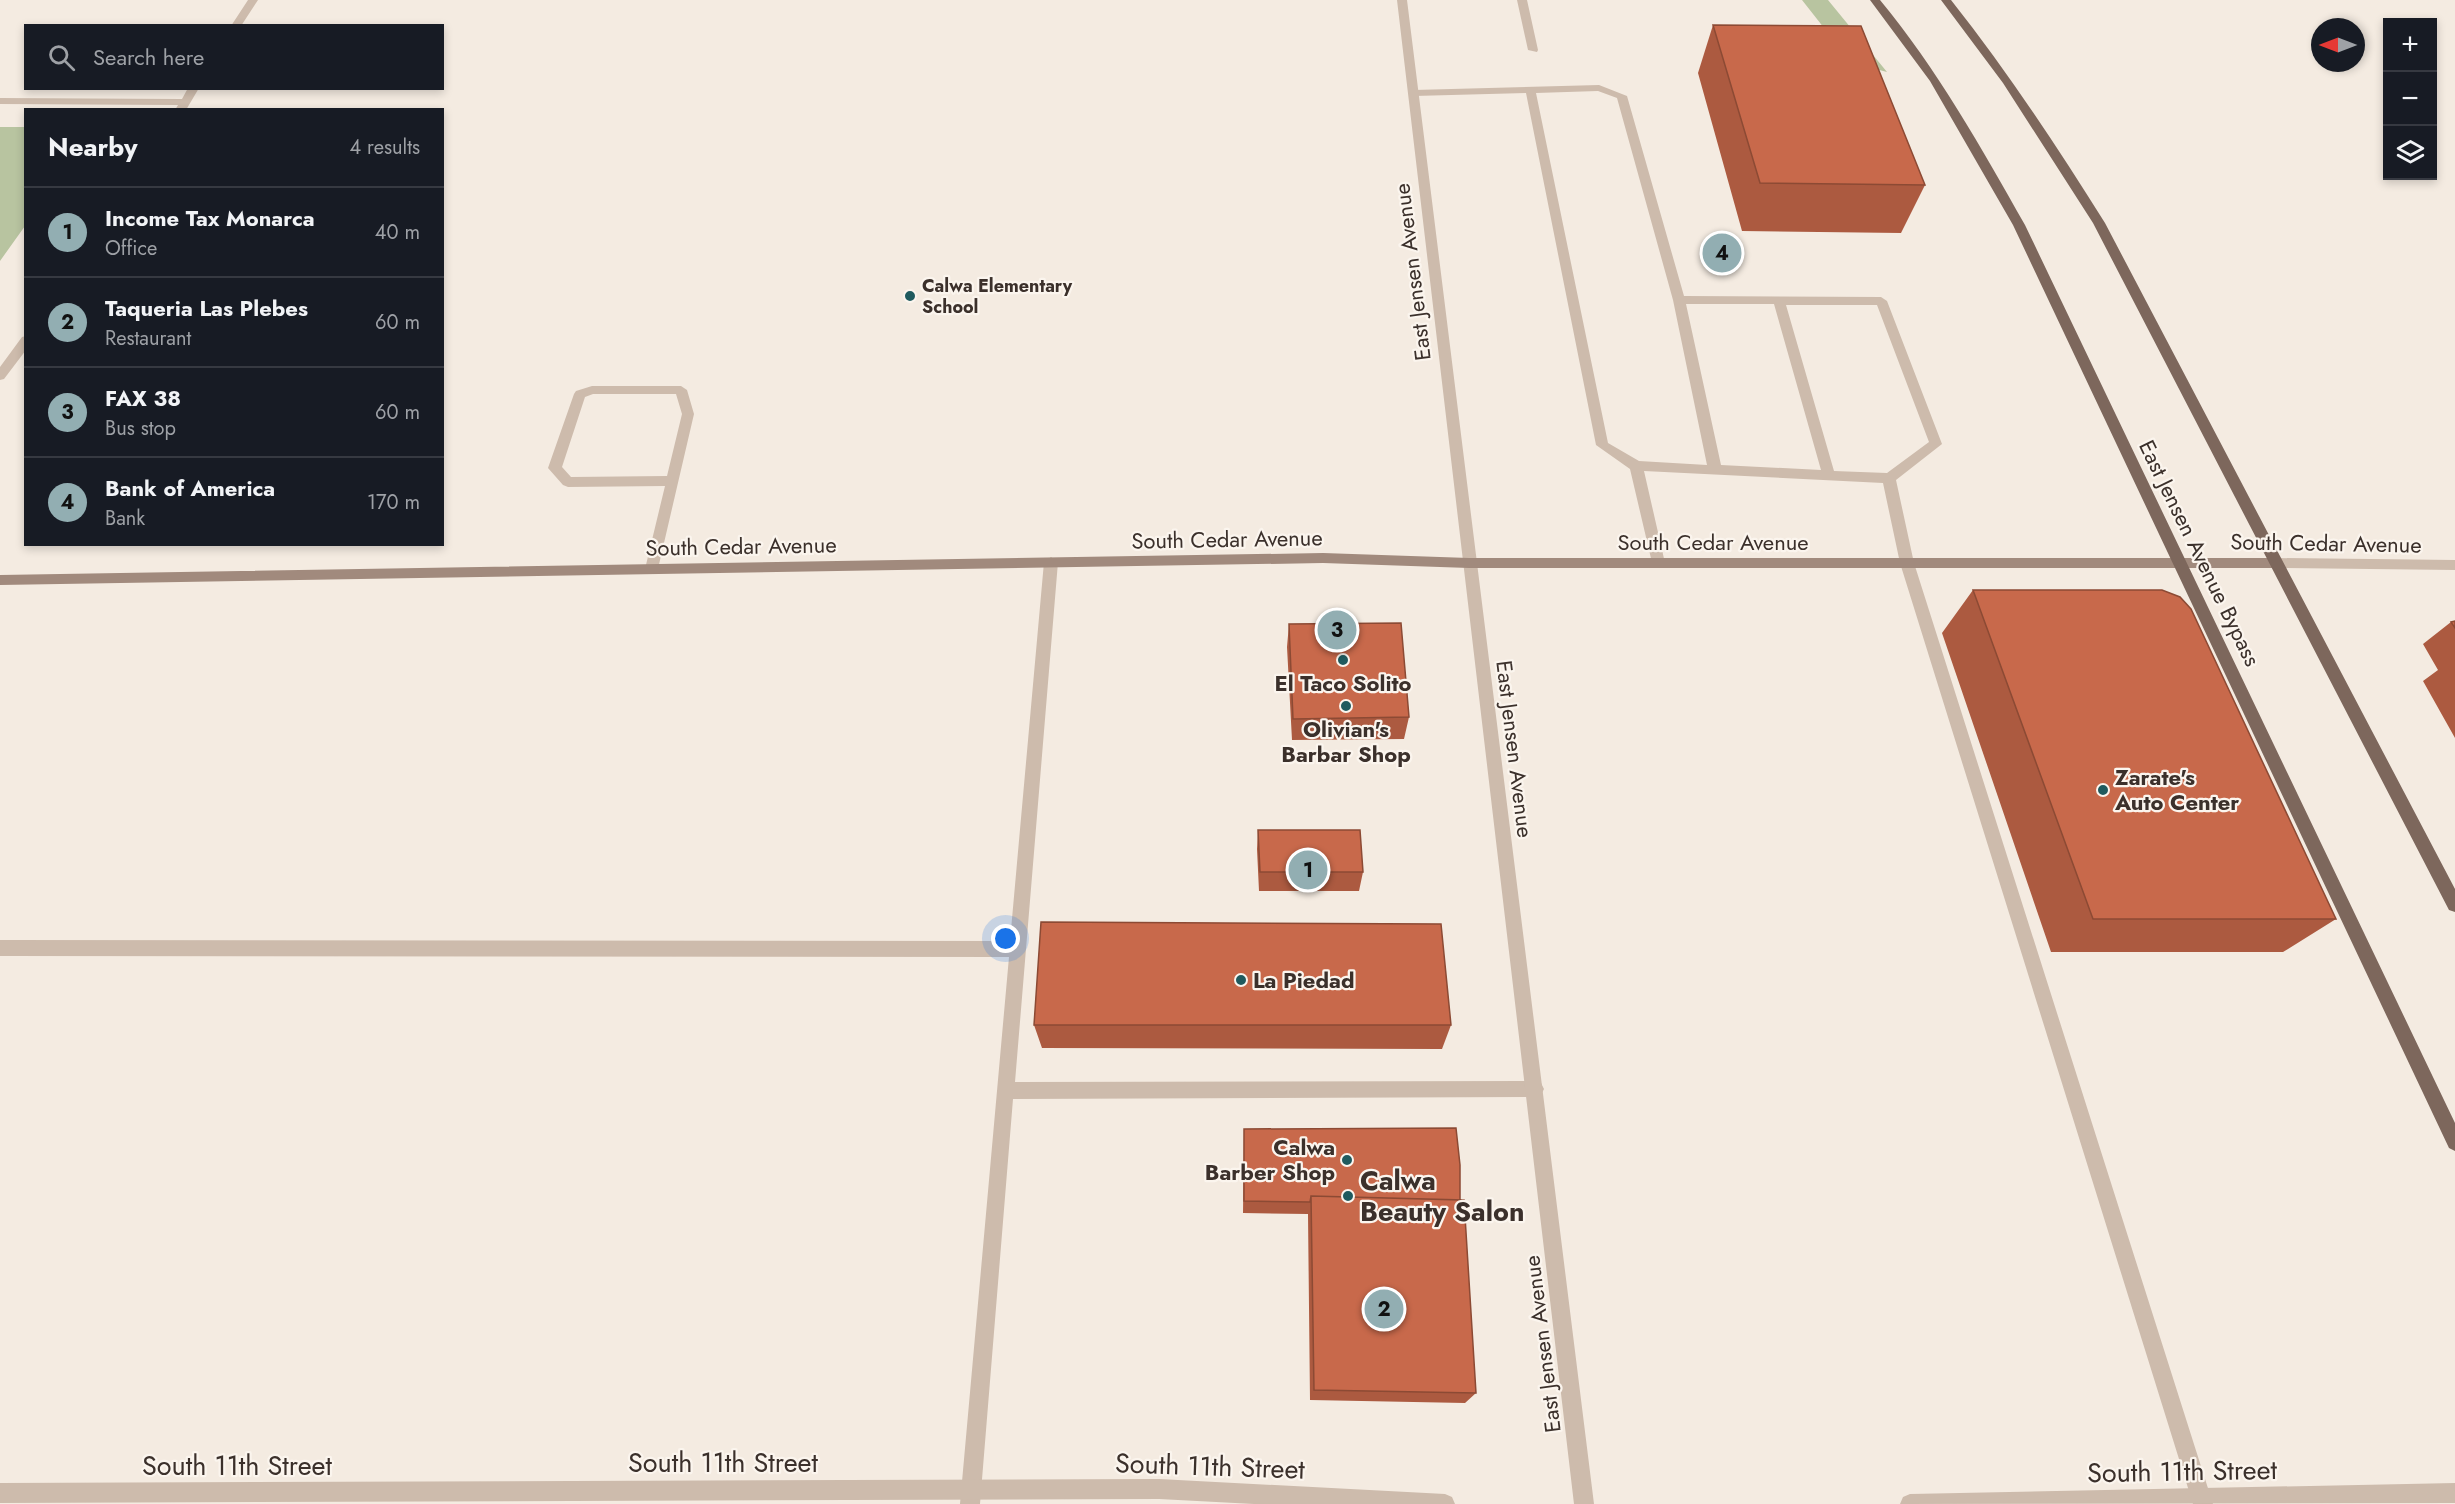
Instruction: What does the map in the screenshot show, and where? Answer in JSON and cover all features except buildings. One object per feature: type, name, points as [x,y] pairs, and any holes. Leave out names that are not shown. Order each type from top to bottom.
[{"type":"main road","name":"East Jensen Avenue Bypass","points":[[1875,0],[1935,81],[2019,225],[2455,1142]]},
{"type":"main road","points":[[1946,0],[1986,50],[2044,134],[2099,223],[2455,905]]},
{"type":"main road","name":"South Cedar Avenue","points":[[0,580],[1323,558],[1469,563],[2276,563]]},
{"type":"street","points":[[237,24],[254,0]]},
{"type":"street","name":"East Jensen Avenue","points":[[1402,0],[1584,1504]]},
{"type":"street","points":[[1522,0],[1533,50]]},
{"type":"street","points":[[1414,93],[1531,92],[1599,88],[1622,96],[1679,300],[1715,470]]},
{"type":"street","points":[[0,101],[183,106],[193,90]]},
{"type":"street","points":[[1531,92],[1602,445],[1636,466],[1889,478],[1936,444],[1881,301],[1679,300]]},
{"type":"street","points":[[1779,301],[1829,476]]},
{"type":"street","points":[[0,376],[24,343]]},
{"type":"street","points":[[652,569],[688,414],[681,390],[592,390],[580,394],[555,468],[568,482],[672,481]]},
{"type":"street","points":[[1636,466],[1658,563]]},
{"type":"street","points":[[1889,478],[1907,563],[2202,1501]]},
{"type":"street","points":[[971,1496],[1051,562]]},
{"type":"street","name":"South Cedar Avenue","points":[[2276,563],[2455,566]]},
{"type":"street","points":[[0,948],[1018,950]]},
{"type":"street","points":[[1006,1091],[1535,1089]]},
{"type":"street","name":"South 11th Street","points":[[0,1493],[1159,1497],[1445,1504]]},
{"type":"street","name":"South 11th Street","points":[[1910,1504],[2202,1501],[2455,1493]]},
{"type":"green space","points":[[1802,0],[1828,0],[1887,72],[1864,66],[1839,47]]},
{"type":"green space","points":[[0,127],[24,127],[24,227],[0,261]]},
{"type":"place","name":"Bank of America","points":[[1722,253]]},
{"type":"place","name":"Calwa Elementary School","points":[[910,296]]},
{"type":"place","name":"FAX 38","points":[[1337,630]]},
{"type":"place","name":"El Taco Solito","points":[[1343,660]]},
{"type":"place","name":"Olivian's Barbar Shop","points":[[1346,706]]},
{"type":"place","name":"Zarate's Auto Center","points":[[2103,790]]},
{"type":"place","name":"Income Tax Monarca","points":[[1308,870]]},
{"type":"place","name":"La Piedad","points":[[1241,980]]},
{"type":"place","name":"Calwa Barber Shop","points":[[1347,1160]]},
{"type":"place","name":"Calwa Beauty Salon","points":[[1348,1196]]},
{"type":"place","name":"Taqueria Las Plebes","points":[[1384,1309]]}]
